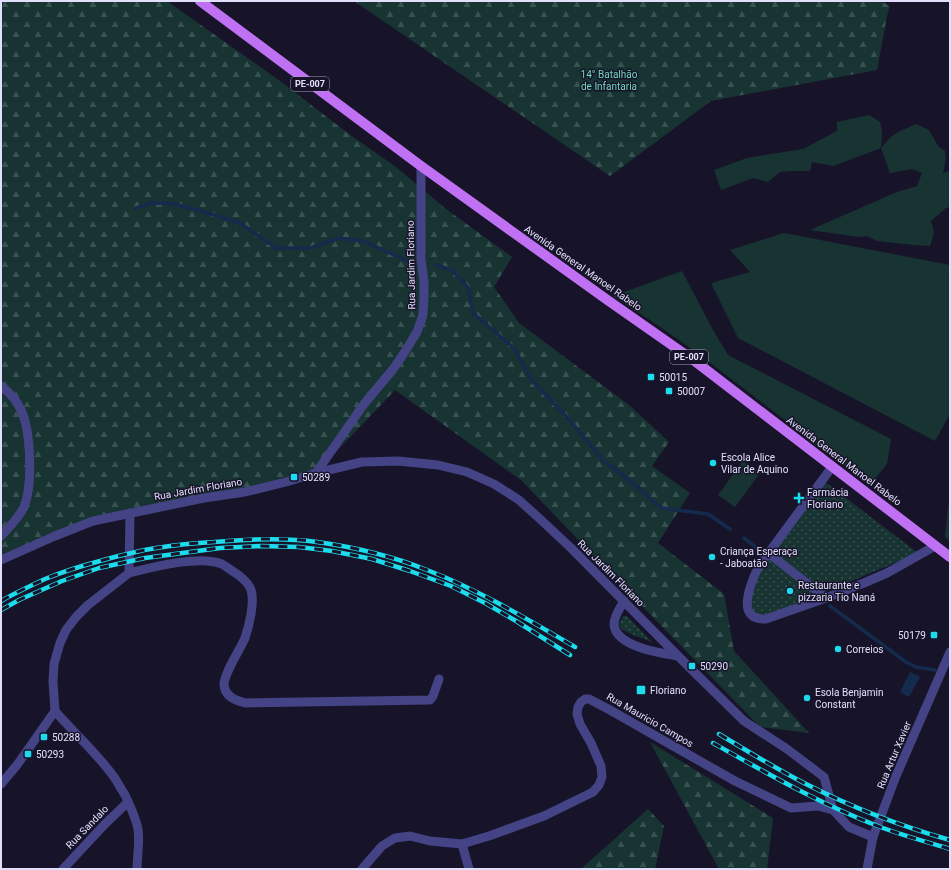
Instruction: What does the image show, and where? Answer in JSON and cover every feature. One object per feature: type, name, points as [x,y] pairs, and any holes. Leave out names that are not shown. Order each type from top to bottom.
[{"type":"main road","name":"Avenida General Manoel Rabelo","points":[[200,1],[421,166],[696,362],[832,468],[950,557]]},
{"type":"street","name":"Rua Jardim Floriano","points":[[316,473],[364,404],[394,368],[417,332],[423,315],[424,282],[421,259],[421,166]]},
{"type":"street","points":[[1,386],[13,398],[21,410],[27,430],[30,454],[29,477],[24,506],[18,516],[1,536]]},
{"type":"street","name":"Rua Jardim Floriano","points":[[1,560],[93,521],[204,498],[245,492],[362,462],[398,461],[438,464],[467,472],[494,484],[519,500],[624,601],[744,721],[787,749],[824,777],[833,810]]},
{"type":"street","points":[[832,468],[759,566],[750,589],[747,607],[750,614],[757,618],[766,619],[826,598],[887,573],[935,546]]},
{"type":"street","points":[[129,573],[130,513]]},
{"type":"street","points":[[768,553],[826,598]]},
{"type":"street","points":[[137,869],[139,844],[138,828],[134,815],[114,777],[55,711],[53,682],[54,664],[60,643],[66,630],[88,605],[129,573],[157,566],[184,562],[206,561],[221,564],[244,579],[251,590],[252,604],[250,619],[245,638],[226,676],[224,684],[226,691],[238,702],[430,700],[439,679]]},
{"type":"street","points":[[624,601],[616,615],[614,625],[619,636],[630,644],[678,656]]},
{"type":"street","name":"Rua Artur Xavier","points":[[867,869],[873,837],[896,776],[950,652]]},
{"type":"street","name":"Rua Mauricio Campos","points":[[362,869],[382,846],[395,838],[410,836],[462,844],[495,834],[544,816],[593,792],[599,785],[602,778],[601,766],[591,743],[580,724],[577,714],[578,707],[584,699],[589,699],[610,710],[735,781],[791,808],[818,806],[833,810]]},
{"type":"street","points":[[1,784],[17,765],[55,711]]},
{"type":"street","name":"Rua Sandalo","points":[[62,869],[128,802]]},
{"type":"street","points":[[833,810],[849,827],[873,837]]},
{"type":"street","points":[[462,844],[468,869]]},
{"type":"green space","points":[[1,1],[167,1],[280,81],[349,134],[396,167],[446,209],[512,257],[494,287],[519,323],[629,405],[669,442],[652,466],[690,493],[658,543],[724,594],[734,651],[809,733],[760,727],[521,480],[395,390],[316,473],[68,530],[1,563]]},
{"type":"green space","name":"14° Batalhão de Infantaria","points":[[354,1],[881,1],[890,6],[877,70],[711,101],[610,176]]},
{"type":"green space","points":[[869,115],[880,122],[882,132],[881,148],[833,166],[812,162],[810,171],[780,172],[768,182],[753,178],[721,190],[714,170],[747,158],[803,149],[837,131],[837,122]]},
{"type":"green space","points":[[916,124],[929,130],[938,146],[945,151],[946,158],[943,173],[950,171],[950,207],[946,208],[931,221],[934,232],[930,246],[877,241],[867,236],[859,237],[810,230],[897,192],[917,186],[922,173],[912,169],[890,173],[881,148],[898,132]]},
{"type":"green space","points":[[784,233],[950,265],[950,414],[935,441],[738,338],[711,283],[750,272],[730,250]]},
{"type":"green space","points":[[682,271],[728,355],[891,439],[887,464],[870,485],[696,352],[613,296]]},
{"type":"green space","points":[[743,461],[760,473],[735,507],[718,495]]},
{"type":"green space","points":[[821,479],[918,553],[764,618],[758,618],[748,606],[767,552]]},
{"type":"green space","points":[[950,503],[950,541],[945,537],[948,506]]},
{"type":"green space","points":[[623,616],[627,616],[652,642],[621,629],[619,624]]},
{"type":"green space","points":[[650,742],[773,818],[767,869],[719,869]]},
{"type":"green space","points":[[648,809],[664,826],[655,869],[581,869]]},
{"type":"water","points":[[910,672],[920,677],[909,697],[900,692]]},
{"type":"waterway","points":[[136,208],[151,203],[169,203],[191,208],[240,223],[276,248],[311,248],[338,238],[363,241],[408,261]]},
{"type":"waterway","points":[[435,265],[452,270],[468,288],[474,314],[514,348],[533,382],[567,417],[603,460],[639,488],[661,508],[708,514],[730,529]]},
{"type":"waterway","points":[[744,538],[758,549]]},
{"type":"waterway","points":[[830,606],[906,662],[916,667],[935,670]]},
{"type":"railway","points":[[1,601],[17,592],[58,574],[121,555],[185,544],[266,539],[304,540],[373,553],[400,560],[427,570],[484,596],[575,647]]},
{"type":"railway","points":[[1,610],[19,600],[62,581],[99,568],[145,558],[220,548],[261,546],[299,547],[332,551],[372,559],[451,586],[485,603],[570,655]]},
{"type":"railway","points":[[719,734],[782,771],[840,800],[913,829],[950,840]]},
{"type":"railway","points":[[713,743],[775,778],[839,810],[883,828],[950,849]]},
{"type":"place","name":"50015","points":[[651,377]]},
{"type":"place","name":"50007","points":[[669,391]]},
{"type":"place","name":"Escola Alice Vilar de Aquino","points":[[713,463]]},
{"type":"place","name":"50289","points":[[294,477]]},
{"type":"place","name":"Farmácia Floriano","points":[[799,498]]},
{"type":"place","name":"Criança Esperaça - Jaboatão","points":[[712,557]]},
{"type":"place","name":"Restaurante e pizzaria Tio Naná","points":[[790,591]]},
{"type":"place","name":"50179","points":[[934,635]]},
{"type":"place","name":"Correios","points":[[838,649]]},
{"type":"place","name":"50290","points":[[692,666]]},
{"type":"place","name":"Floriano","points":[[641,690]]},
{"type":"place","name":"Esola Benjamin Constant","points":[[807,698]]},
{"type":"place","name":"50288","points":[[44,737]]},
{"type":"place","name":"50293","points":[[28,754]]}]
